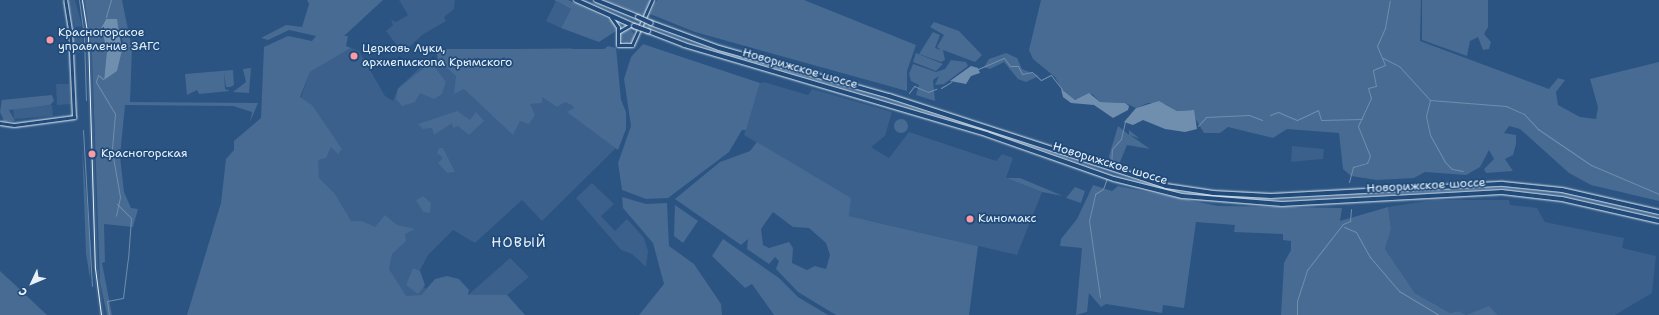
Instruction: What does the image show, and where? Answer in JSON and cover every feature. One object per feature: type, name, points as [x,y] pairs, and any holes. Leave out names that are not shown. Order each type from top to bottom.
[{"type":"highway","name":"Новорижское шоссе","points":[[576,0],[648,31],[986,134],[1114,179],[1182,196],[1250,204],[1518,193],[1582,203],[1659,221]]},
{"type":"highway","name":"Новорижское шоссе","points":[[596,0],[651,23],[718,48],[992,128],[1104,168],[1166,186],[1246,196],[1503,184],[1595,196],[1659,212]]},
{"type":"street","points":[[0,123],[14,125],[74,117],[70,32],[65,0]]},
{"type":"street","points":[[608,14],[618,24],[618,45],[633,44],[652,0]]},
{"type":"street","points":[[618,32],[625,26],[634,26]]},
{"type":"shaded area","points":[[68,0],[75,0],[82,26],[75,27]]},
{"type":"shaded area","points":[[81,0],[85,0],[91,33],[98,264],[104,315],[99,315],[94,275],[86,40]]},
{"type":"shaded area","points":[[85,0],[122,0],[132,49],[130,102],[258,103],[250,122],[252,112],[233,106],[125,105],[120,156],[124,192],[131,208],[138,209],[133,227],[104,224],[105,262],[102,263],[112,315],[107,315],[100,282],[92,54]],"holes":[[[116,19],[123,42],[113,71],[104,80],[107,50],[101,28],[105,20]]]},
{"type":"shaded area","points":[[307,0],[383,0],[344,36],[348,36],[346,46],[351,48],[310,72],[300,97],[312,105],[342,149],[338,154],[331,147],[326,158],[318,160],[319,178],[335,194],[351,221],[362,221],[375,227],[385,215],[397,225],[415,229],[405,234],[406,241],[392,254],[389,269],[406,296],[421,295],[435,279],[447,276],[459,279],[469,290],[468,295],[507,295],[525,315],[187,315],[221,203],[226,159],[234,150],[234,141],[261,118],[264,47],[288,36],[312,41],[316,36],[289,30],[268,40],[261,38],[286,25],[302,27],[309,4]]},
{"type":"shaded area","points":[[399,0],[455,0],[454,9],[444,17],[446,21],[422,35],[403,53],[386,31],[393,25],[391,20],[396,22],[408,15]]},
{"type":"shaded area","points":[[554,0],[568,0],[614,22],[616,31],[599,42],[561,28],[571,9]]},
{"type":"shaded area","points":[[605,0],[650,0],[644,15]]},
{"type":"shaded area","points":[[657,0],[804,0],[916,45],[907,71],[907,91],[695,32],[650,14]]},
{"type":"shaded area","points":[[1041,0],[1421,0],[1420,41],[1549,89],[1558,78],[1565,80],[1556,92],[1558,105],[1580,117],[1596,119],[1598,107],[1590,79],[1659,62],[1659,201],[1591,185],[1569,173],[1520,129],[1509,126],[1504,133],[1516,135],[1516,144],[1513,155],[1505,159],[1513,171],[1486,173],[1484,169],[1494,159],[1489,150],[1480,167],[1466,175],[1425,172],[1414,178],[1377,180],[1351,176],[1343,169],[1339,133],[1287,129],[1273,138],[1228,127],[1220,133],[1204,133],[1190,110],[1177,111],[1165,104],[1148,103],[1136,108],[1125,103],[1100,102],[1092,94],[1075,100],[1065,95],[1055,77],[1033,59],[1029,50]]},
{"type":"shaded area","points":[[1422,0],[1488,0],[1488,27],[1484,34],[1491,42],[1489,49],[1483,50],[1478,37],[1470,41],[1467,56],[1422,40]]},
{"type":"shaded area","points":[[556,1],[571,9],[561,28],[546,21]]},
{"type":"shaded area","points":[[106,19],[117,19],[122,50],[117,71],[104,80],[107,50],[101,28]]},
{"type":"shaded area","points":[[934,22],[959,31],[982,55],[975,62],[943,50],[945,60],[941,62],[919,54],[933,32],[940,35],[935,48],[941,50],[937,47],[944,35],[930,27]]},
{"type":"shaded area","points":[[624,29],[630,29],[634,33],[634,39],[630,43],[624,43],[620,39],[620,33]]},
{"type":"shaded area","points":[[73,33],[83,37],[84,52],[74,53]]},
{"type":"shaded area","points":[[643,44],[760,83],[746,130],[742,130],[729,152],[668,198],[646,199],[622,190],[618,163],[631,126],[624,79],[631,57]]},
{"type":"shaded area","points":[[608,46],[616,48],[621,100],[626,112],[626,129],[618,150],[567,112],[574,108],[572,105],[565,102],[557,107],[542,97],[542,103],[530,104],[535,115],[529,124],[520,121],[513,135],[464,89],[454,94],[456,76],[438,60],[437,54],[445,49],[604,49]]},
{"type":"shaded area","points":[[351,48],[359,51],[385,96],[393,101],[398,88],[424,64],[438,60],[439,50],[572,48],[611,143],[616,148],[542,221],[522,200],[475,243],[453,230],[428,255],[416,278],[426,289],[409,308],[279,158],[310,72]]},
{"type":"shaded area","points":[[916,53],[943,64],[936,71],[913,62]]},
{"type":"shaded area","points":[[1006,53],[1017,58],[1022,69],[1039,76],[1026,82],[1018,79],[1004,62],[990,69],[984,67],[989,59]]},
{"type":"shaded area","points":[[951,60],[966,62],[968,66],[944,84],[935,85],[939,76],[933,80],[935,101],[916,95],[919,85],[911,81],[909,74],[913,64],[936,72],[945,69]]},
{"type":"shaded area","points":[[431,62],[446,82],[442,94],[434,99],[420,93],[415,102],[402,106],[396,99],[398,89]]},
{"type":"shaded area","points":[[971,66],[978,68],[980,73],[971,76],[966,84],[950,81]]},
{"type":"shaded area","points":[[251,68],[249,93],[233,92],[246,82],[243,69]]},
{"type":"shaded area","points":[[233,70],[234,85],[230,87],[226,87],[224,72],[225,89],[230,91],[199,94],[197,90],[187,95],[185,74]]},
{"type":"shaded area","points":[[764,82],[808,95],[812,89],[892,112],[885,136],[871,147],[889,158],[909,132],[996,161],[1002,154],[1013,158],[1006,178],[1042,192],[1017,255],[849,216],[850,198],[744,135],[760,83]]},
{"type":"shaded area","points":[[56,84],[69,84],[71,104],[57,105]]},
{"type":"shaded area","points":[[1061,89],[1075,100],[1089,93],[1100,102],[1125,103],[1129,106],[1128,110],[1113,118],[1094,105],[1071,103],[1063,97]]},
{"type":"shaded area","points":[[3,93],[2,100],[52,95],[54,101],[50,105],[9,110],[15,121],[4,121],[0,112]]},
{"type":"shaded area","points":[[1159,101],[1177,111],[1194,110],[1197,129],[1185,132],[1165,129],[1143,120],[1133,125],[1124,122],[1136,108]]},
{"type":"shaded area","points":[[52,105],[53,116],[14,119],[13,108]]},
{"type":"shaded area","points":[[457,111],[470,120],[476,112],[484,121],[469,135],[458,126],[453,128],[452,123],[434,135],[432,128],[423,129],[418,124]]},
{"type":"shaded area","points":[[898,119],[904,119],[908,123],[908,129],[904,133],[898,133],[894,129],[894,123]]},
{"type":"shaded area","points":[[1118,126],[1129,135],[1129,130],[1140,139],[1130,135],[1150,149],[1127,145],[1118,167],[1110,163],[1109,156]]},
{"type":"shaded area","points":[[757,142],[851,198],[849,216],[978,246],[969,315],[836,315],[798,292],[776,269],[779,261],[775,257],[769,264],[747,249],[748,239],[741,245],[675,199],[720,162],[750,151]],"holes":[[[773,212],[793,227],[809,228],[826,243],[830,255],[826,269],[815,266],[807,270],[792,263],[793,248],[789,242],[769,248],[763,245],[761,229]]]},
{"type":"shaded area","points":[[82,146],[91,251],[90,279],[86,253]]},
{"type":"shaded area","points":[[1292,146],[1324,149],[1323,159],[1291,162]]},
{"type":"shaded area","points":[[439,148],[443,148],[455,172],[447,173],[438,163],[443,158],[437,153]]},
{"type":"shaded area","points":[[1006,178],[1020,178],[1063,196],[1042,192]]},
{"type":"shaded area","points":[[592,183],[614,204],[601,216],[615,231],[627,219],[644,238],[648,251],[646,267],[632,254],[621,250],[576,198]]},
{"type":"shaded area","points":[[1093,185],[1112,191],[1118,186],[1218,206],[1342,208],[1340,221],[1388,207],[1391,229],[1385,249],[1415,293],[1450,313],[1459,311],[1466,315],[1281,315],[1284,263],[1291,250],[1291,241],[1283,240],[1283,234],[1234,232],[1235,225],[1196,222],[1184,308],[1163,305],[1162,313],[1106,304],[1101,307],[1089,293],[1087,312],[1076,315],[1082,248],[1060,246],[1061,239],[1077,219]]},
{"type":"shaded area","points":[[1075,187],[1085,191],[1081,203],[1066,198]]},
{"type":"shaded area","points":[[423,196],[431,203],[430,213],[423,212],[416,200]]},
{"type":"shaded area","points":[[622,197],[646,204],[667,203],[669,246],[694,264],[721,304],[722,315],[639,315],[664,284],[653,243],[623,208]]},
{"type":"shaded area","points":[[1433,200],[1509,200],[1510,205],[1537,208],[1545,222],[1624,238],[1622,248],[1656,256],[1652,293],[1615,315],[1498,315],[1489,307],[1466,315],[1459,311],[1450,313],[1415,293],[1385,249],[1391,229],[1388,207]]},
{"type":"shaded area","points":[[675,205],[698,221],[683,243],[674,236]]},
{"type":"shaded area","points":[[723,239],[779,278],[798,297],[828,315],[774,315],[752,284],[745,288],[712,256]]},
{"type":"shaded area","points":[[510,258],[529,277],[507,295],[468,295]]},
{"type":"shaded area","points":[[413,268],[420,271],[425,285],[418,294],[406,285]]},
{"type":"shaded area","points":[[0,271],[13,283],[47,315],[0,315]]},
{"type":"shaded area","points":[[1489,306],[1498,315],[1466,315]]},
{"type":"waterway","points":[[79,0],[84,35]]},
{"type":"waterway","points":[[106,17],[111,0]]},
{"type":"waterway","points":[[1349,182],[1353,167],[1367,163],[1370,156],[1358,126],[1371,98],[1368,88],[1376,86],[1373,70],[1385,65],[1377,46],[1385,28],[1390,0]]},
{"type":"waterway","points":[[84,37],[86,100]]},
{"type":"waterway","points":[[978,69],[1004,58],[1010,66],[1018,66],[1022,74],[1032,72],[1041,80],[1051,75],[1062,89]]},
{"type":"waterway","points":[[1383,58],[1399,66],[1430,100],[1506,106],[1524,114],[1538,129],[1591,165],[1659,194]]},
{"type":"waterway","points":[[103,79],[98,75],[96,82],[115,114],[112,151],[120,197],[116,216]]},
{"type":"waterway","points":[[941,88],[951,82]]},
{"type":"waterway","points":[[909,93],[914,86],[928,92],[936,89]]},
{"type":"waterway","points":[[1430,100],[1426,116],[1430,135],[1445,162],[1452,169],[1463,171]]},
{"type":"waterway","points":[[1270,115],[1278,112],[1297,120],[1318,110],[1321,120],[1362,119]]},
{"type":"waterway","points":[[1198,126],[1206,117],[1249,115],[1262,120]]},
{"type":"waterway","points":[[1111,167],[1112,149],[1121,139],[1125,121]]},
{"type":"waterway","points":[[83,130],[92,286]]},
{"type":"waterway","points":[[1100,297],[1089,221],[1095,194],[1103,189],[1107,178]]},
{"type":"waterway","points":[[109,315],[107,301],[123,298],[131,218],[117,204]]},
{"type":"waterway","points":[[1297,315],[1297,301],[1307,270],[1343,224],[1350,221],[1351,209]]},
{"type":"waterway","points":[[1344,227],[1356,232],[1370,257],[1399,291],[1439,315]]},
{"type":"railway","points":[[82,0],[88,36],[95,268],[101,315]]},
{"type":"place","name":"Красногорское управление ЗАГС","points":[[50,40]]},
{"type":"place","name":"Церковь Луки, архиепископа Крымского","points":[[354,56]]},
{"type":"place","name":"Красногорская","points":[[92,154]]},
{"type":"place","name":"Киномакс","points":[[970,219]]},
{"type":"district","name":"НОВЫЙ","points":[[519,242]]}]
